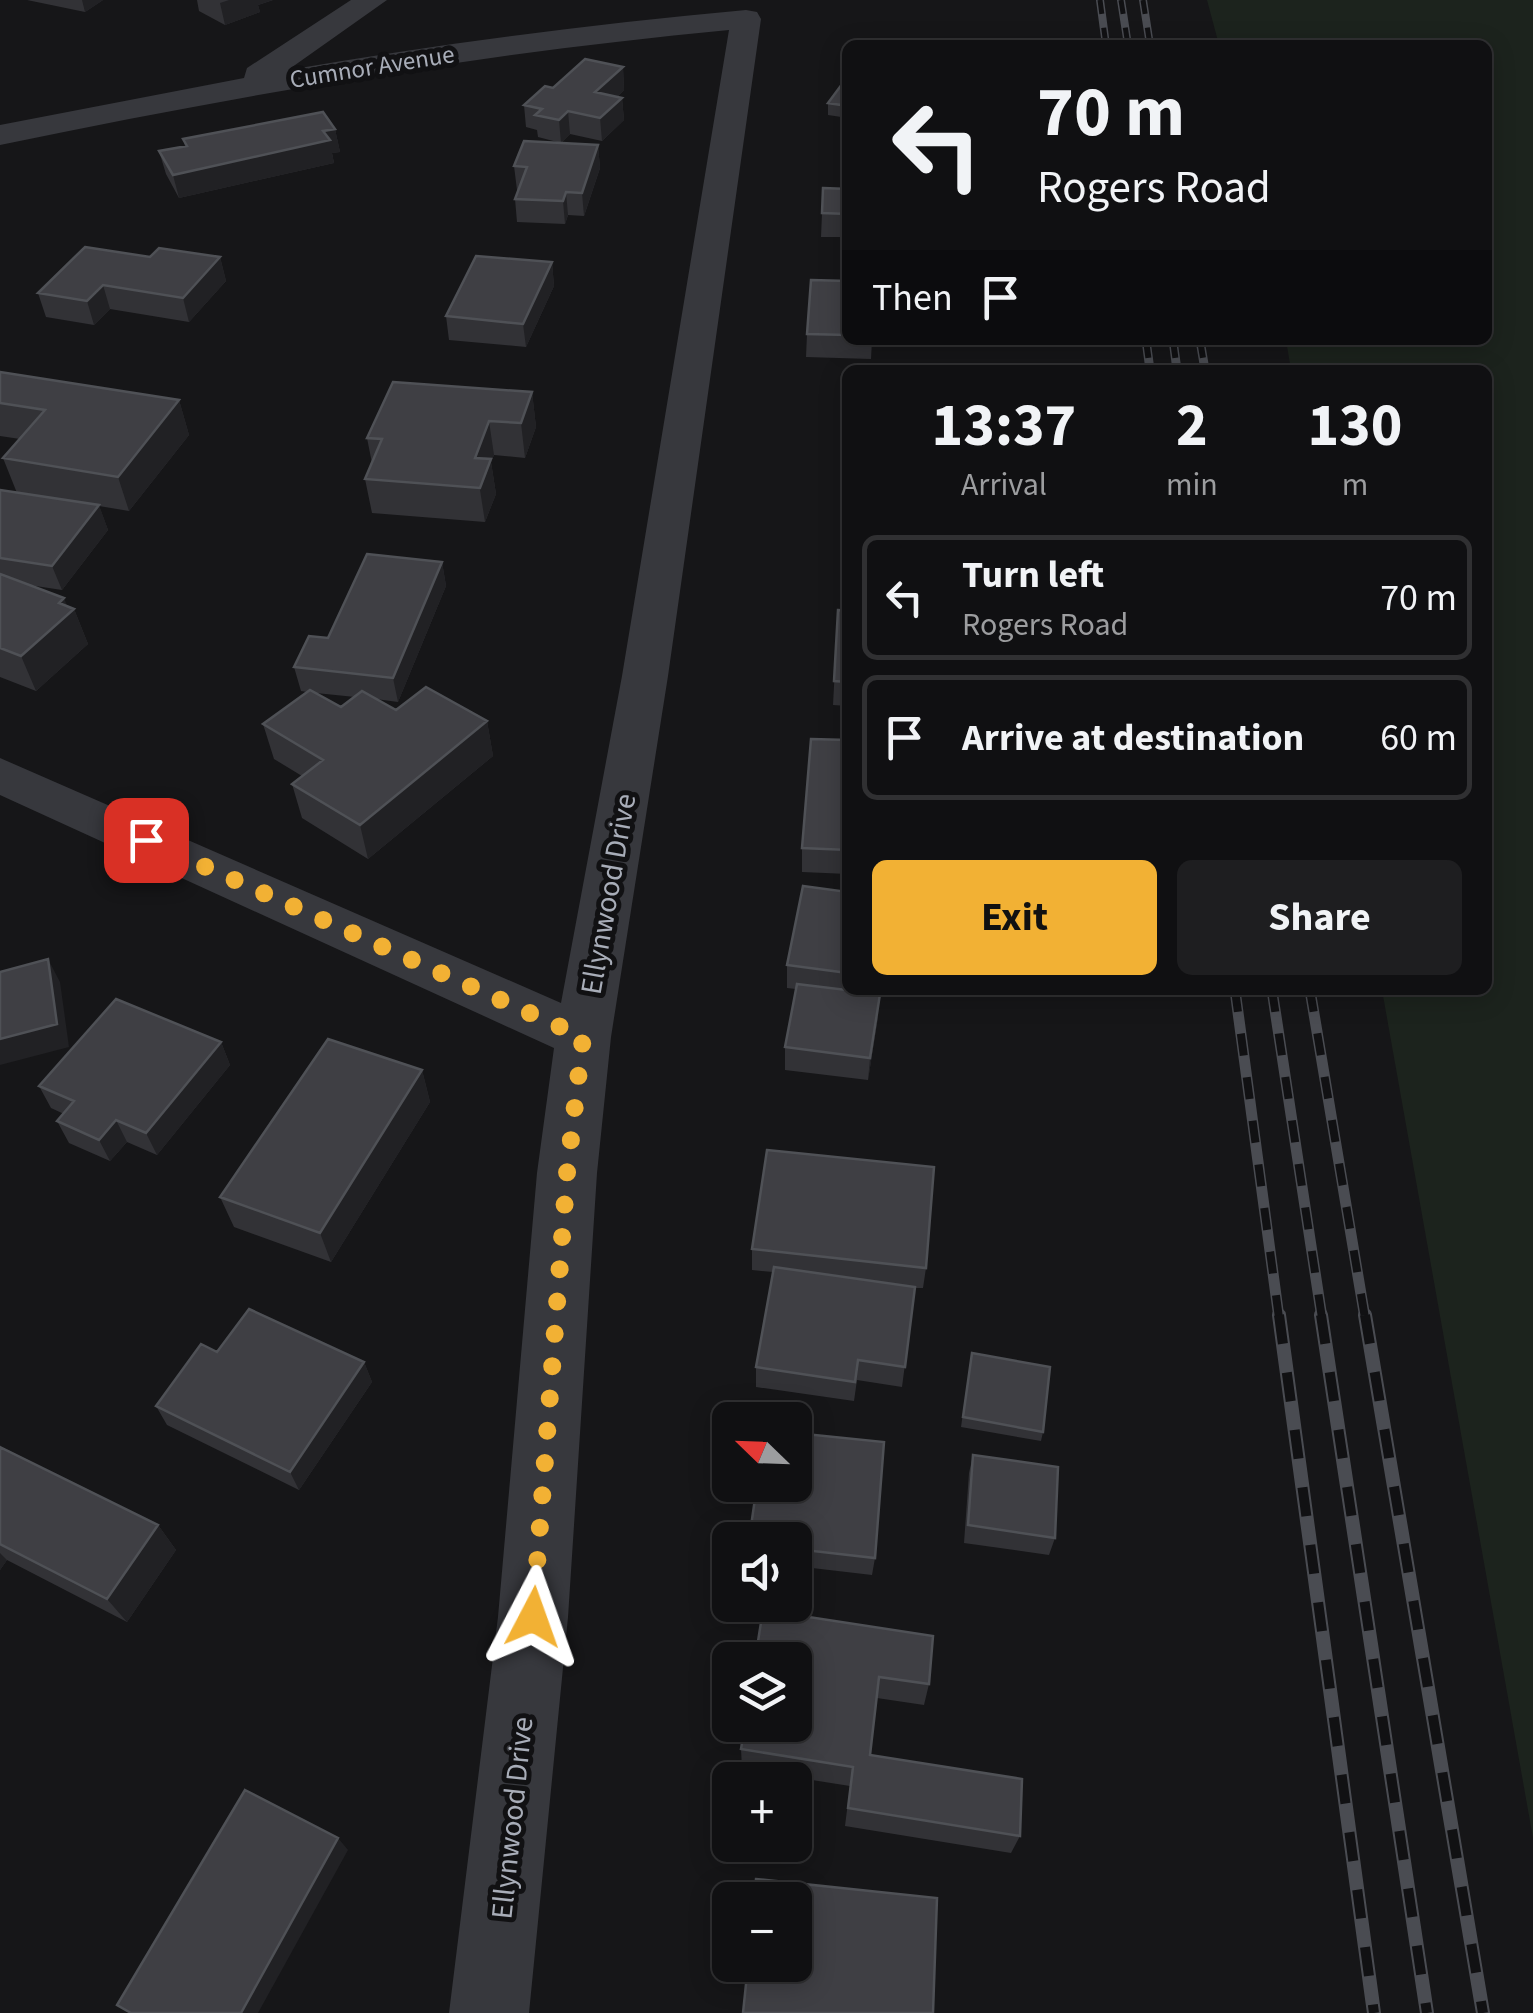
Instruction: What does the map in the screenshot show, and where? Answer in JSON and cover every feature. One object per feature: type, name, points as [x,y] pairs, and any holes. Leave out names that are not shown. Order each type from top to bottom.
[{"type":"street","points":[[240,87],[372,0]]},
{"type":"street","name":"Cumnor Avenue","points":[[0,134],[240,87],[513,45],[746,18]]},
{"type":"street","name":"Ellynwood Drive","points":[[489,2013],[533,1617],[567,1173],[583,1037],[646,676],[746,18]]},
{"type":"street","points":[[0,775],[583,1037]]},
{"type":"shaded area","points":[[1207,0],[1533,0],[1533,1838],[1383,995],[1492,995],[1492,365],[1290,365],[1287,345],[1492,345],[1492,40],[1218,40]]},
{"type":"building","points":[[585,59],[623,67],[595,92],[622,98],[600,118],[568,111],[559,120],[535,115],[542,109],[524,105],[545,86],[553,88]]},
{"type":"building","points":[[842,84],[842,105],[828,103]]},
{"type":"building","points":[[323,112],[335,129],[323,131],[330,140],[173,175],[159,151],[187,146],[183,139]]},
{"type":"building","points":[[524,141],[598,145],[582,193],[566,192],[563,201],[515,199],[527,167],[514,166]]},
{"type":"building","points":[[823,188],[842,189],[842,214],[822,213]]},
{"type":"building","points":[[85,247],[150,257],[159,248],[220,257],[183,298],[103,285],[87,301],[38,293]]},
{"type":"building","points":[[476,256],[552,262],[523,324],[446,316]]},
{"type":"building","points":[[811,280],[842,281],[842,335],[807,334]]},
{"type":"building","points":[[0,372],[179,400],[118,477],[3,458],[45,410],[0,403]]},
{"type":"building","points":[[393,382],[532,392],[521,423],[489,421],[475,458],[491,459],[480,488],[365,479],[382,439],[367,438]]},
{"type":"building","points":[[0,490],[99,505],[52,566],[0,558]]},
{"type":"building","points":[[367,554],[442,562],[393,678],[294,667],[309,636],[328,638]]},
{"type":"building","points":[[0,574],[64,598],[59,603],[74,609],[21,656],[0,648]]},
{"type":"building","points":[[838,610],[842,610],[842,682],[834,681]]},
{"type":"building","points":[[426,687],[487,721],[360,825],[292,784],[323,760],[263,724],[310,690],[341,707],[362,691],[396,710]]},
{"type":"building","points":[[811,739],[842,740],[842,850],[802,848]]},
{"type":"building","points":[[803,886],[842,891],[842,972],[787,965]]},
{"type":"building","points":[[48,959],[57,1024],[0,1039],[0,972]]},
{"type":"building","points":[[797,984],[842,989],[842,995],[880,995],[870,1058],[785,1047]]},
{"type":"building","points":[[116,999],[221,1042],[146,1133],[116,1120],[99,1140],[57,1121],[74,1101],[39,1086]]},
{"type":"building","points":[[328,1039],[422,1070],[320,1233],[220,1197]]},
{"type":"building","points":[[767,1150],[934,1167],[926,1268],[752,1249]]},
{"type":"building","points":[[774,1267],[915,1287],[905,1367],[858,1360],[855,1382],[756,1367]]},
{"type":"building","points":[[249,1309],[364,1362],[290,1472],[156,1406],[201,1344],[217,1352]]},
{"type":"building","points":[[972,1353],[1050,1367],[1043,1432],[963,1417]]},
{"type":"building","points":[[812,1435],[884,1442],[875,1558],[812,1551],[812,1522],[752,1522],[755,1502],[812,1502]]},
{"type":"building","points":[[0,1447],[158,1525],[107,1599],[0,1544]]},
{"type":"building","points":[[973,1455],[1058,1467],[1055,1538],[968,1525]]},
{"type":"building","points":[[812,1617],[933,1636],[929,1684],[879,1677],[870,1755],[1022,1779],[1020,1836],[848,1808],[853,1767],[741,1749],[742,1742],[812,1742],[812,1642],[758,1642],[761,1622],[812,1622]]},
{"type":"building","points":[[245,1790],[338,1838],[241,2013],[131,2013],[117,2005]]},
{"type":"building","points":[[812,1885],[937,1898],[933,2013],[743,2013],[746,1982],[812,1982]]},
{"type":"railway","points":[[1100,0],[1105,40]]},
{"type":"railway","points":[[1121,0],[1127,40]]},
{"type":"railway","points":[[1143,0],[1149,40]]},
{"type":"railway","points":[[1147,345],[1149,365]]},
{"type":"railway","points":[[1174,345],[1176,365]]},
{"type":"railway","points":[[1201,345],[1204,365]]},
{"type":"railway","points":[[1236,995],[1279,1318]]},
{"type":"railway","points":[[1273,995],[1322,1318]]},
{"type":"railway","points":[[1311,995],[1365,1318]]},
{"type":"railway","points":[[1279,1315],[1374,2013]]},
{"type":"railway","points":[[1321,1315],[1427,2013]]},
{"type":"railway","points":[[1365,1315],[1483,2013]]},
{"type":"route","points":[[146,840],[583,1037],[567,1173],[533,1617]]}]
